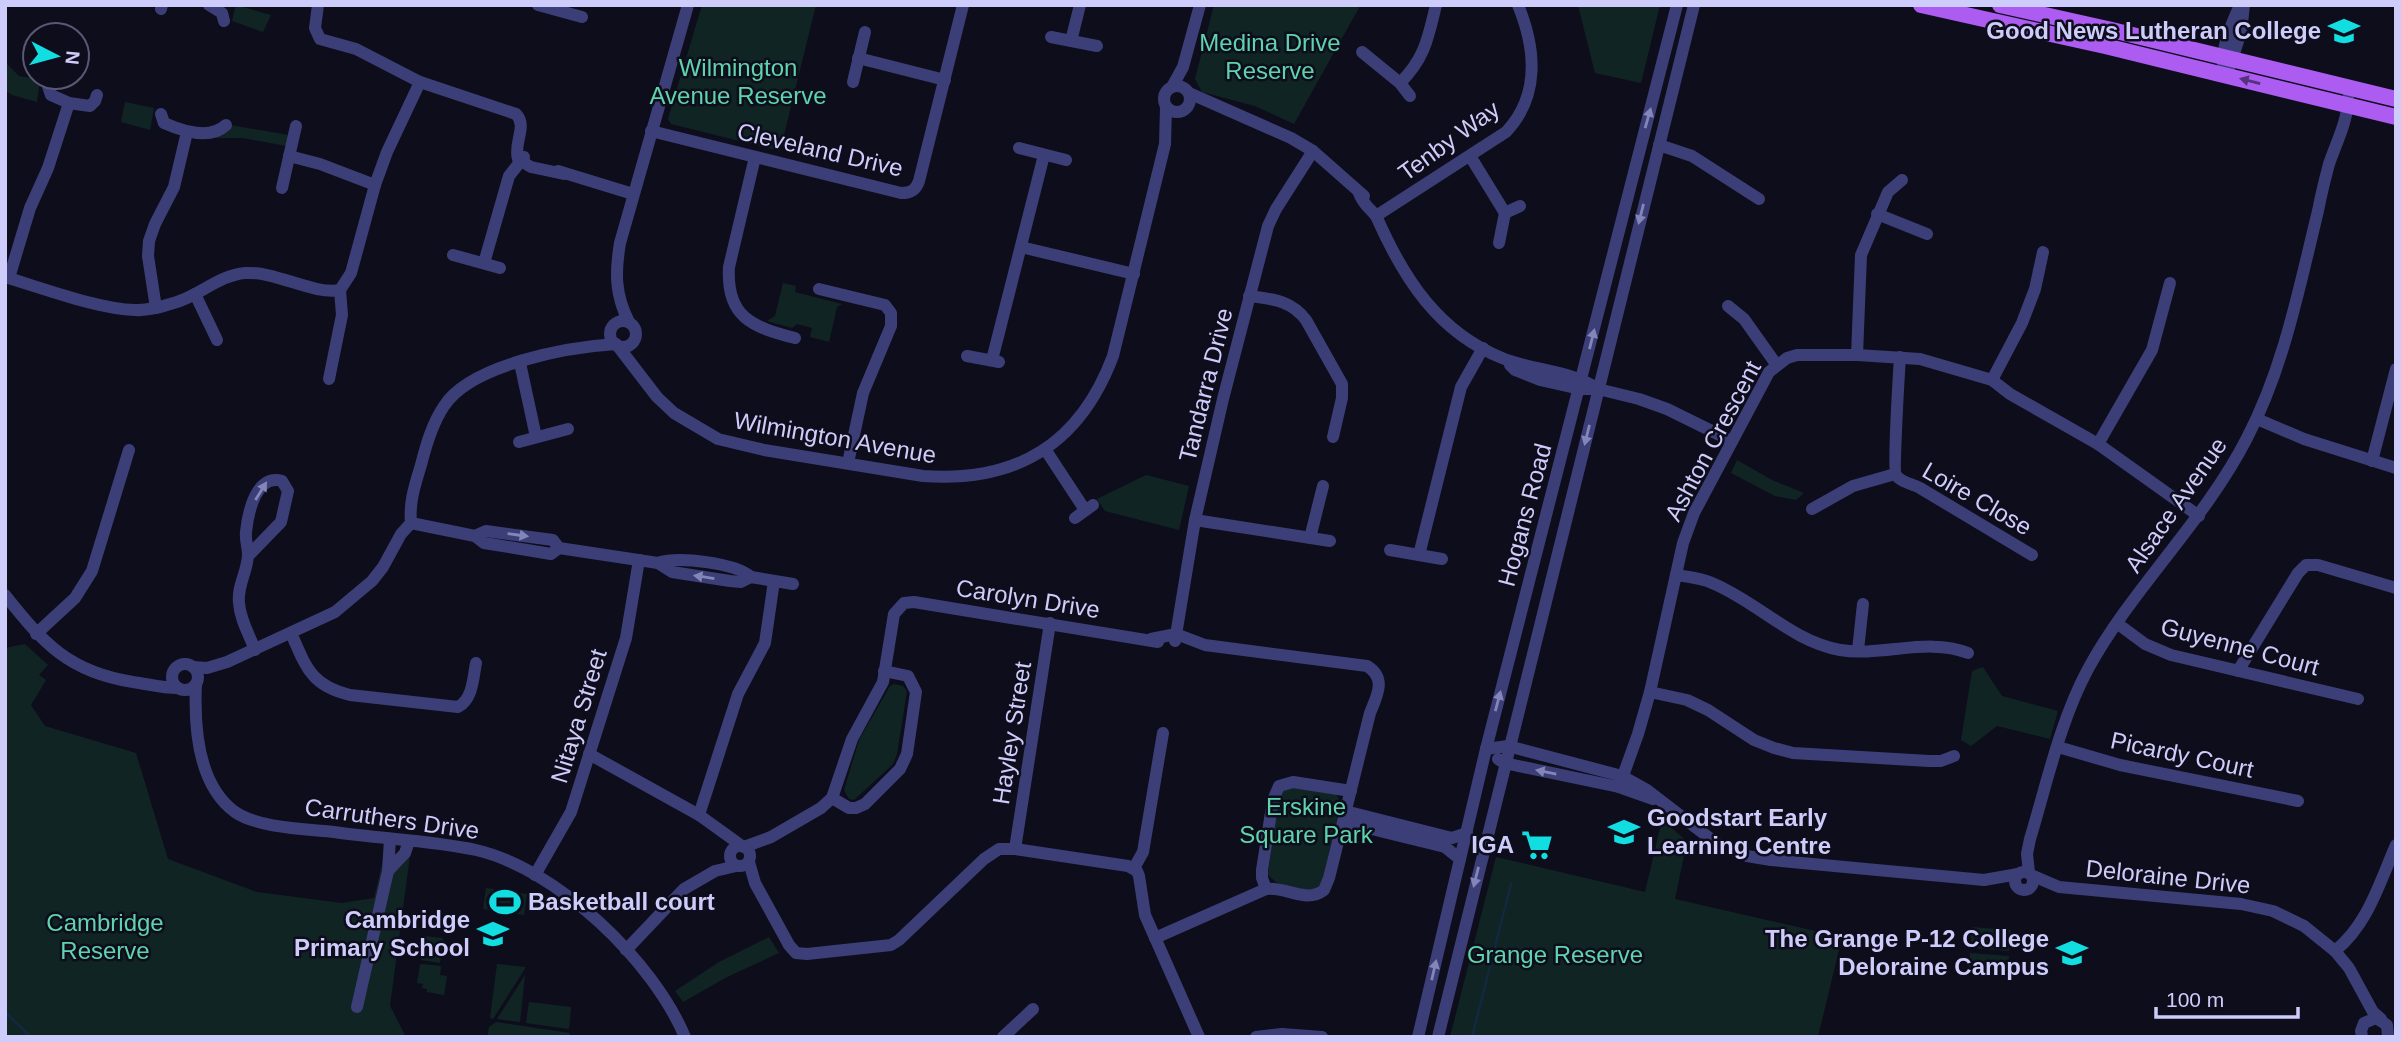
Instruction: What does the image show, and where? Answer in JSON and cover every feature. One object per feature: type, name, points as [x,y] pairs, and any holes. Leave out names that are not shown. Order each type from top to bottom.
[{"type":"main road","points":[[1921,5],[2396,117]]},
{"type":"main road","points":[[2000,5],[2396,99]]},
{"type":"street","points":[[209,5],[222,13],[224,21]]},
{"type":"street","points":[[313,5],[310,31],[317,43],[366,55]]},
{"type":"street","points":[[318,5],[315,28],[317,36],[323,40],[348,46],[420,82],[475,99],[519,107],[527,113],[529,121],[522,159],[509,176],[484,263]]},
{"type":"street","points":[[538,5],[563,8],[582,17]]},
{"type":"street","points":[[5,596],[36,634],[56,651],[85,669],[110,678],[186,691],[227,663],[348,603],[372,581],[401,534],[411,523],[410,503],[425,448],[444,405],[462,386],[488,372],[577,347],[616,344],[627,346],[635,340],[635,330],[620,304],[615,270],[633,194],[688,5]]},
{"type":"street","name":"Cleveland Drive","points":[[651,131],[901,193],[911,192],[916,189],[919,181],[964,5]]},
{"type":"street","points":[[1071,41],[1080,5]]},
{"type":"street","points":[[1200,5],[1187,56],[1172,87],[1164,96],[1166,107],[1172,111],[1220,108]]},
{"type":"street","points":[[1400,83],[1419,62],[1426,47],[1436,5]]},
{"type":"street","name":"Tenby Way","points":[[1379,214],[1506,132],[1517,121],[1533,75],[1532,51],[1518,5]]},
{"type":"street","name":"Hogans Road","points":[[1437,1037],[1694,5]]},
{"type":"street","points":[[2224,75],[2233,22],[2242,5]]},
{"type":"street","name":"Hogans Road","points":[[1418,1037],[1486,749],[1676,7]]},
{"type":"street","points":[[853,82],[864,32]]},
{"type":"street","points":[[1051,37],[1097,46]]},
{"type":"street","points":[[1362,52],[1400,83],[1410,96]]},
{"type":"street","points":[[1182,111],[1190,103],[1187,56]]},
{"type":"street","points":[[858,58],[945,80]]},
{"type":"street","points":[[329,382],[342,315],[340,290],[351,273],[387,152],[420,82]]},
{"type":"street","points":[[1172,87],[1180,86],[1220,108],[1269,127],[1313,151],[1344,177],[1359,193],[1364,205],[1379,214],[1384,237],[1407,275],[1441,320],[1460,335],[1504,359],[1667,409],[1732,441]]},
{"type":"street","name":"Alsace Avenue","points":[[2025,878],[2030,839],[2058,747],[2082,682],[2118,624],[2227,475],[2257,419],[2282,354],[2348,87]]},
{"type":"street","points":[[50,91],[51,95],[69,103],[90,106],[96,101],[97,95]]},
{"type":"street","points":[[69,103],[7,278],[112,307],[137,310],[180,302],[227,278],[243,273],[276,277],[327,291],[340,290]]},
{"type":"street","name":"Wilmington Avenue","points":[[616,344],[657,397],[674,413],[718,439],[740,446],[904,474],[949,478],[993,473],[1014,466],[1045,449],[1065,433],[1085,411],[1104,380],[1113,356],[1165,144],[1166,107]]},
{"type":"street","name":"Wilmington Avenue","points":[[1165,144],[1182,111]]},
{"type":"street","points":[[161,114],[164,124],[187,132],[216,131],[226,125]]},
{"type":"street","points":[[282,188],[296,126]]},
{"type":"street","points":[[156,308],[148,256],[149,242],[174,187],[187,132]]},
{"type":"street","points":[[1659,145],[1692,156],[1759,199]]},
{"type":"street","points":[[1019,148],[1066,160]]},
{"type":"street","name":"Tandarra Drive","points":[[1176,638],[1195,520],[1249,296],[1272,218],[1313,151]]},
{"type":"street","points":[[289,156],[320,164],[375,185]]},
{"type":"street","points":[[967,356],[996,361],[1044,156]]},
{"type":"street","points":[[1470,156],[1505,213],[1499,243]]},
{"type":"street","points":[[755,157],[729,267],[728,284],[740,314],[761,329],[795,338]]},
{"type":"street","points":[[522,159],[633,194]]},
{"type":"street","points":[[1857,355],[1861,255],[1888,192],[1902,180]]},
{"type":"street","points":[[1505,213],[1520,206]]},
{"type":"street","points":[[1877,214],[1927,234]]},
{"type":"street","points":[[1021,247],[1134,274]]},
{"type":"street","points":[[1992,380],[2022,323],[2035,289],[2043,252]]},
{"type":"street","points":[[453,255],[500,268]]},
{"type":"street","points":[[2098,444],[2152,350],[2171,283]]},
{"type":"street","points":[[616,287],[611,337],[616,344]]},
{"type":"street","points":[[819,289],[885,305],[891,313],[887,340],[863,393],[848,463]]},
{"type":"street","points":[[195,294],[217,340]]},
{"type":"street","points":[[1249,296],[1287,303],[1306,320],[1342,384],[1334,437]]},
{"type":"street","points":[[1728,306],[1744,319],[1776,364]]},
{"type":"street","points":[[577,347],[617,323],[628,322]]},
{"type":"street","name":"Wilmington Avenue","points":[[635,340],[640,373]]},
{"type":"street","points":[[1419,555],[1461,387],[1483,348]]},
{"type":"street","name":"Ashton Crescent","points":[[1620,782],[1650,692],[1683,543],[1693,513],[1769,372],[1776,364],[1797,355],[1900,357],[1942,363],[1992,380],[2010,394],[2098,444],[2199,516]]},
{"type":"street","name":"Loire Close","points":[[1900,357],[1893,462],[1895,474],[2032,555]]},
{"type":"street","points":[[520,363],[536,438]]},
{"type":"street","points":[[2372,461],[2396,369]]},
{"type":"street","points":[[2257,419],[2304,439],[2396,468]]},
{"type":"street","points":[[519,442],[568,429]]},
{"type":"street","points":[[1045,449],[1084,511]]},
{"type":"street","points":[[36,634],[75,598],[92,571],[129,450]]},
{"type":"street","points":[[1812,509],[1853,486],[1895,474]]},
{"type":"street","points":[[248,556],[281,522],[288,491],[282,481],[267,481],[257,493],[246,534],[248,556],[239,589],[239,605],[242,620],[255,650]]},
{"type":"street","points":[[1310,538],[1324,484]]},
{"type":"street","points":[[1195,520],[1330,541]]},
{"type":"street","points":[[411,523],[475,536],[484,543],[551,554],[559,548],[658,563],[672,572],[730,581],[741,582],[751,578],[793,583]]},
{"type":"street","points":[[1390,550],[1442,558]]},
{"type":"street","name":"Nitaya Street","points":[[535,876],[568,819],[628,628],[639,560]]},
{"type":"street","points":[[2238,671],[2298,573],[2306,565],[2318,565],[2396,588]]},
{"type":"street","points":[[1676,575],[1711,582],[1804,639],[1843,650],[1945,647],[1968,653]]},
{"type":"street","points":[[699,815],[738,694],[765,643],[774,581]]},
{"type":"street","name":"Carolyn Drive","points":[[884,671],[894,614],[899,607],[914,602],[1152,639],[1160,643],[1176,638],[1187,645],[1367,666],[1373,675]]},
{"type":"street","points":[[1858,650],[1863,604]]},
{"type":"street","name":"Hayley Street","points":[[1015,849],[1050,623]]},
{"type":"street","name":"Guyenne Court","points":[[2118,624],[2145,644],[2164,653],[2358,699]]},
{"type":"street","points":[[291,633],[307,670],[320,683],[334,691],[350,695],[458,707],[464,704],[470,692],[476,663]]},
{"type":"street","points":[[136,682],[172,673],[181,665],[207,668],[227,663]]},
{"type":"street","points":[[1155,938],[1266,889],[1274,888],[1312,896],[1324,890],[1370,713],[1380,687],[1373,675],[1387,664]]},
{"type":"street","points":[[193,667],[197,673],[197,682]]},
{"type":"street","points":[[626,950],[684,889],[821,808],[832,798],[852,738],[878,693],[884,671],[908,676],[916,692],[907,754],[900,769],[861,806],[849,808],[832,798]]},
{"type":"street","points":[[172,673],[172,681],[178,689]]},
{"type":"street","name":"Carruthers Drive","points":[[197,682],[197,730]]},
{"type":"street","name":"Carruthers Drive","points":[[178,689],[197,730],[211,783],[224,802],[236,813],[268,823],[478,851],[517,864],[564,893],[626,950],[662,994],[685,1037]]},
{"type":"street","points":[[1650,692],[1688,700],[1754,740],[1793,753],[1929,761],[1941,761],[1954,756]]},
{"type":"street","points":[[1134,869],[1143,852],[1163,733]]},
{"type":"street","points":[[1486,749],[1508,746]]},
{"type":"street","name":"Deloraine Drive","points":[[1508,746],[1578,764],[1647,790],[1716,843],[1757,858],[1995,880],[2025,878],[2051,885],[2257,907],[2273,911],[2304,926],[2335,951],[2367,1001],[2387,1025],[2388,1037]]},
{"type":"street","name":"Picardy Court","points":[[2058,747],[2120,765],[2298,801]]},
{"type":"street","points":[[1486,749],[1504,763]]},
{"type":"street","points":[[589,754],[724,831],[796,953],[880,947],[899,940],[992,852],[1005,848],[1121,864],[1134,869],[1139,876],[1145,915],[1199,1037]]},
{"type":"street","name":"Deloraine Drive","points":[[1504,763],[1576,778],[1620,782]]},
{"type":"street","points":[[1576,778],[1578,764]]},
{"type":"street","points":[[1266,889],[1262,870],[1273,800],[1279,786],[1293,782],[1350,790]]},
{"type":"street","points":[[1344,816],[1452,838],[1467,833]]},
{"type":"street","points":[[1344,816],[1446,847],[1460,859]]},
{"type":"street","points":[[357,1007],[388,871],[390,839]]},
{"type":"street","points":[[388,871],[405,853],[409,841]]},
{"type":"street","points":[[2335,951],[2357,929],[2390,874],[2396,845]]},
{"type":"street","points":[[2363,1029],[2367,1001]]},
{"type":"street","points":[[1003,1037],[1033,1009]]},
{"type":"street","points":[[2348,1037],[2363,1029],[2372,1018],[2381,1019]]},
{"type":"street","points":[[1256,1037],[1322,1037]]},
{"type":"green space","points":[[236,5],[271,15],[263,32],[232,21]]},
{"type":"green space","name":"Wilmington Avenue Reserve","points":[[702,5],[816,5],[780,151],[671,124],[668,119]]},
{"type":"green space","name":"Medina Drive Reserve","points":[[1214,5],[1360,6],[1294,124],[1255,106],[1202,92],[1195,79]]},
{"type":"green space","points":[[1578,5],[1660,5],[1641,83],[1595,73]]},
{"type":"green space","points":[[7,64],[21,76],[21,91],[38,91],[37,102],[12,95],[5,90]]},
{"type":"green space","points":[[125,102],[154,108],[150,130],[121,122]]},
{"type":"green space","points":[[230,125],[289,135],[286,146],[243,138],[214,138]]},
{"type":"green space","points":[[783,283],[796,286],[795,292],[842,304],[837,307],[829,342],[810,337],[812,328],[797,324],[792,328],[767,321],[775,316]]},
{"type":"green space","points":[[1737,460],[1772,480],[1804,493],[1796,500],[1775,496],[1731,473]]},
{"type":"green space","points":[[1146,475],[1189,486],[1179,530],[1105,511],[1097,499]]},
{"type":"green space","name":"Cambridge Reserve","points":[[25,644],[48,665],[39,675],[46,680],[31,705],[45,726],[136,753],[168,859],[257,892],[342,903],[374,898],[385,852],[410,856],[390,1006],[406,1037],[5,1037],[5,648]]},
{"type":"green space","points":[[1983,667],[2002,696],[2058,711],[2050,739],[1997,726],[1971,746],[1961,740],[1972,671]]},
{"type":"green space","points":[[890,686],[903,686],[907,691],[897,754],[893,764],[854,800],[849,799],[844,790],[859,740]]},
{"type":"green space","name":"Erskine Square Park","points":[[1286,787],[1336,794],[1341,802],[1322,884],[1310,891],[1277,883],[1268,875],[1278,799]]},
{"type":"green space","name":"Grange Reserve","points":[[1662,820],[1687,841],[1675,899],[1842,937],[1818,1037],[1450,1037],[1496,857],[1645,892]]},
{"type":"green space","name":"Basketball court","points":[[486,888],[527,894],[524,915],[483,909]]},
{"type":"green space","points":[[1972,927],[2011,930],[2009,951],[1970,948]]},
{"type":"green space","points":[[424,936],[443,938],[440,963],[421,960]]},
{"type":"green space","points":[[769,937],[779,953],[727,977],[683,1002],[675,991],[719,962]]},
{"type":"green space","points":[[1970,953],[2009,956],[2007,977],[1968,974]]},
{"type":"green space","points":[[422,964],[441,966],[440,975],[447,976],[444,995],[427,992],[427,989],[422,988],[423,984],[417,983]]},
{"type":"green space","points":[[497,964],[526,967],[493,1019],[490,1018]]},
{"type":"green space","points":[[525,975],[520,1022],[497,1019]]},
{"type":"green space","points":[[529,1002],[571,1007],[569,1029],[526,1023]]},
{"type":"green space","points":[[496,1022],[570,1033],[569,1037],[487,1037],[489,1027]]},
{"type":"waterway","points":[[1472,1037],[1511,884]]},
{"type":"waterway","points":[[5,1012],[31,1037]]},
{"type":"place","name":"Good News Lutheran College","points":[[2344,31]]},
{"type":"place","name":"Goodstart Early Learning Centre","points":[[1624,832]]},
{"type":"place","name":"IGA","points":[[1537,845]]},
{"type":"place","name":"Basketball court","points":[[505,902]]},
{"type":"place","name":"Cambridge Primary School","points":[[493,934]]},
{"type":"place","name":"The Grange P-12 College Deloraine Campus","points":[[2072,953]]}]
